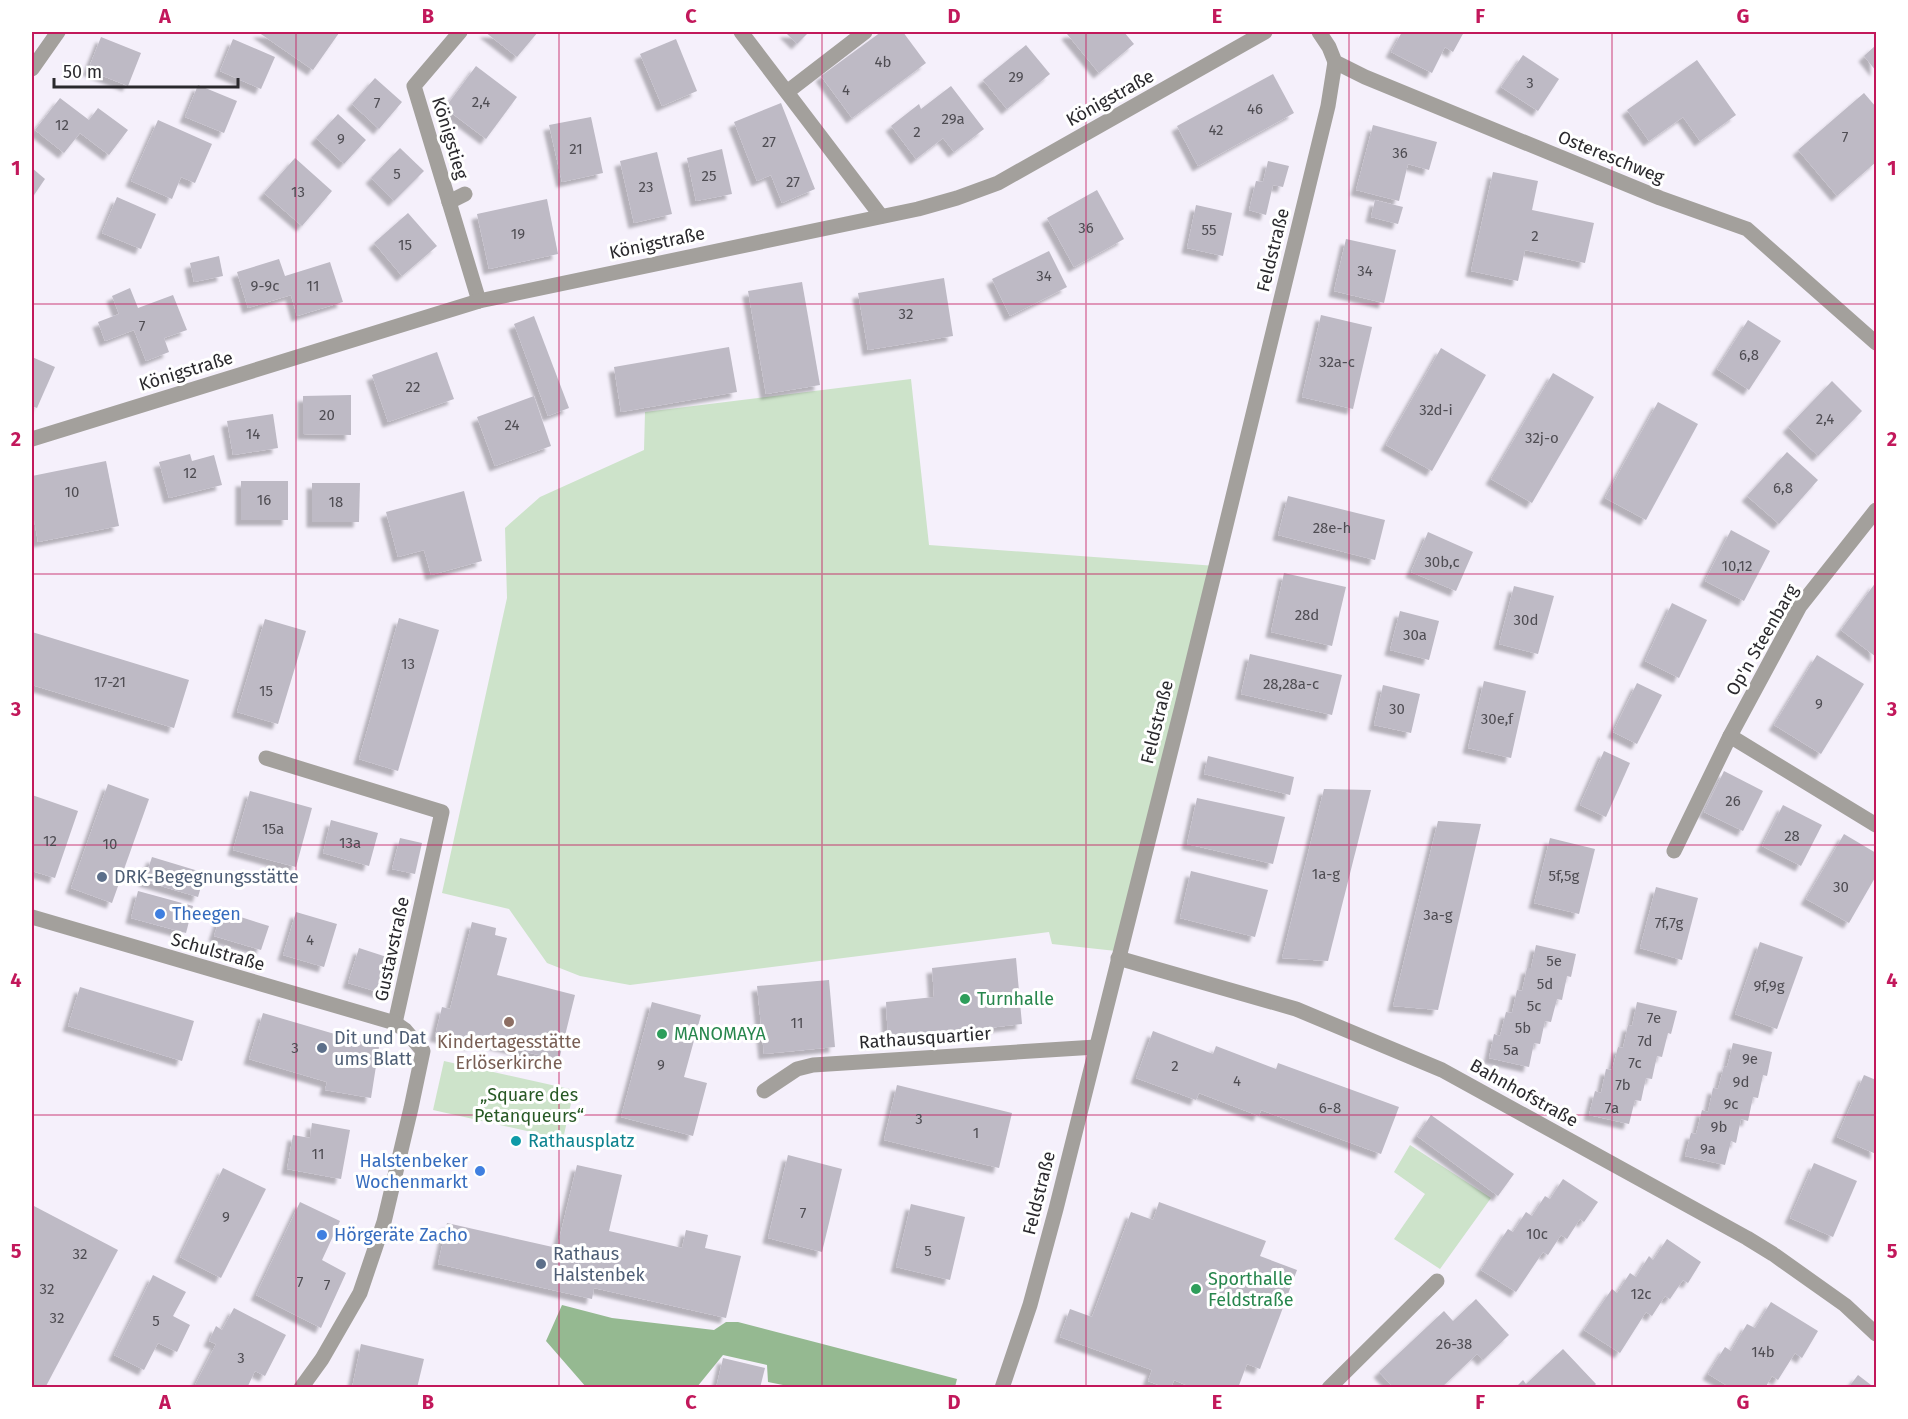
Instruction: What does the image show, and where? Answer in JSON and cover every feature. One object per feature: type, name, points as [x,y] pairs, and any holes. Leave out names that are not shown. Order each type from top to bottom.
[{"type":"street","points":[[32,69],[58,32]]},
{"type":"street","name":"Königstieg","points":[[460,32],[414,86],[479,301]]},
{"type":"street","points":[[741,32],[881,216]]},
{"type":"street","points":[[787,92],[865,32]]},
{"type":"street","name":"Königstraße","points":[[32,439],[479,301],[957,198],[998,183],[1265,32]]},
{"type":"street","points":[[1319,32],[1335,62]]},
{"type":"street","name":"Ostereschweg","points":[[1335,62],[1660,198],[1747,229],[1876,343]]},
{"type":"street","name":"Feldstraße","points":[[1002,1388],[1030,1305],[1096,1047],[1323,129],[1333,84],[1335,62]]},
{"type":"street","name":"Königstieg","points":[[449,201],[465,194]]},
{"type":"street","name":"Op'n Steenbarg","points":[[1674,851],[1730,736],[1800,606],[1876,510]]},
{"type":"street","points":[[1730,736],[1876,825]]},
{"type":"street","name":"Gustavstraße","points":[[266,758],[442,812],[395,1023],[405,1030],[423,1050],[384,1222],[360,1293],[322,1359],[301,1388]]},
{"type":"street","name":"Schulstraße","points":[[32,917],[395,1023]]},
{"type":"street","name":"Bahnhofstraße","points":[[1118,958],[1296,1009],[1442,1070],[1773,1254],[1845,1305],[1876,1334]]},
{"type":"street","name":"Rathausquartier","points":[[764,1090],[796,1069],[813,1065],[1096,1047]]},
{"type":"street","points":[[1336,1385],[1437,1281]]},
{"type":"green space","points":[[911,379],[929,545],[1216,566],[1116,951],[1052,944],[1049,932],[630,985],[580,976],[547,963],[509,909],[442,893],[507,598],[505,528],[540,497],[644,450],[645,412]]},
{"type":"green space","name":"„Square des Petanqueurs“","points":[[444,1061],[574,1090],[563,1139],[433,1110]]},
{"type":"green space","points":[[1410,1145],[1491,1198],[1440,1269],[1394,1239],[1425,1194],[1394,1172]]},
{"type":"green space","points":[[562,1305],[612,1318],[714,1330],[726,1322],[738,1322],[957,1379],[955,1387],[793,1387],[768,1382],[767,1365],[723,1355],[697,1387],[586,1387],[546,1341]]},
{"type":"building","points":[[258,32],[336,32],[339,33],[313,70]]},
{"type":"building","points":[[485,32],[538,32],[517,57]]},
{"type":"building","points":[[785,32],[809,32],[797,44]]},
{"type":"building","points":[[881,32],[903,32],[926,63],[852,118],[821,76]]},
{"type":"building","points":[[1070,32],[1124,32],[1134,44],[1099,73],[1067,34]]},
{"type":"building","points":[[1402,32],[1464,32],[1453,52],[1445,47],[1432,73],[1391,52]]},
{"type":"building","points":[[101,37],[141,53],[128,86],[88,70]]},
{"type":"building","points":[[233,39],[275,57],[261,89],[220,71]]},
{"type":"building","points":[[676,39],[697,91],[662,106],[640,54]]},
{"type":"building","points":[[1026,45],[1050,74],[1007,109],[983,80]]},
{"type":"building","points":[[1876,45],[1876,71],[1864,56]]},
{"type":"building","points":[[1523,55],[1559,79],[1538,111],[1501,87]]},
{"type":"building","points":[[1697,60],[1736,115],[1700,141],[1683,117],[1649,141],[1627,110]]},
{"type":"building","points":[[476,66],[517,97],[486,139],[445,108]]},
{"type":"building","points":[[1273,74],[1294,113],[1198,166],[1177,126]]},
{"type":"building","points":[[375,78],[402,102],[379,129],[352,104]]},
{"type":"building","points":[[198,85],[237,101],[224,133],[185,117]]},
{"type":"building","points":[[951,86],[984,129],[954,152],[943,138],[916,159],[891,126],[919,104],[921,109]]},
{"type":"building","points":[[1864,93],[1876,107],[1876,162],[1837,196],[1798,150]]},
{"type":"building","points":[[60,98],[89,120],[98,108],[128,130],[109,155],[80,133],[64,153],[35,130]]},
{"type":"building","points":[[781,103],[815,189],[782,203],[771,175],[757,181],[734,122]]},
{"type":"building","points":[[338,114],[366,140],[344,164],[316,138]]},
{"type":"building","points":[[591,117],[603,173],[562,182],[549,125]]},
{"type":"building","points":[[158,120],[212,144],[195,183],[181,177],[172,199],[131,181]]},
{"type":"building","points":[[1373,125],[1437,142],[1429,170],[1408,164],[1399,201],[1356,190]]},
{"type":"building","points":[[400,148],[424,171],[394,201],[371,178]]},
{"type":"building","points":[[722,149],[732,194],[696,201],[687,158]]},
{"type":"building","points":[[657,152],[672,214],[634,223],[620,161]]},
{"type":"building","points":[[295,158],[332,191],[302,226],[264,193]]},
{"type":"building","points":[[1268,161],[1289,166],[1283,187],[1273,185],[1266,215],[1249,210],[1256,181],[1263,182]]},
{"type":"building","points":[[32,168],[45,179],[32,198]]},
{"type":"building","points":[[1493,172],[1538,181],[1532,210],[1594,223],[1585,263],[1525,250],[1518,281],[1471,271]]},
{"type":"building","points":[[1097,190],[1124,239],[1074,267],[1047,218]]},
{"type":"building","points":[[117,197],[156,214],[141,249],[102,233]]},
{"type":"building","points":[[547,199],[558,254],[489,269],[477,214]]},
{"type":"building","points":[[1375,200],[1403,207],[1398,224],[1371,217]]},
{"type":"building","points":[[1196,205],[1232,213],[1223,256],[1187,248]]},
{"type":"building","points":[[408,213],[437,246],[402,276],[374,243]]},
{"type":"building","points":[[1346,239],[1396,250],[1384,303],[1334,291]]},
{"type":"building","points":[[1049,251],[1067,287],[1010,316],[992,279]]},
{"type":"building","points":[[219,256],[223,276],[194,282],[190,263]]},
{"type":"building","points":[[279,259],[285,276],[330,262],[343,302],[297,316],[291,295],[248,308],[237,272]]},
{"type":"building","points":[[944,278],[953,336],[868,350],[858,293]]},
{"type":"building","points":[[802,282],[820,385],[766,394],[748,291]]},
{"type":"building","points":[[130,288],[138,308],[173,295],[187,330],[164,338],[169,352],[146,361],[134,330],[105,341],[98,322],[119,314],[112,296]]},
{"type":"building","points":[[1321,315],[1372,327],[1353,409],[1302,397]]},
{"type":"building","points":[[534,316],[569,408],[548,416],[514,324]]},
{"type":"building","points":[[1748,320],[1781,341],[1749,390],[1717,369]]},
{"type":"building","points":[[729,347],[737,392],[621,412],[614,367]]},
{"type":"building","points":[[1441,348],[1486,375],[1432,471],[1386,445]]},
{"type":"building","points":[[437,352],[454,399],[388,422],[372,375]]},
{"type":"building","points":[[32,357],[55,367],[37,408],[32,406]]},
{"type":"building","points":[[1553,373],[1594,397],[1532,503],[1491,479]]},
{"type":"building","points":[[1832,381],[1862,411],[1818,456],[1788,427]]},
{"type":"building","points":[[351,395],[351,435],[303,434],[303,396]]},
{"type":"building","points":[[534,396],[551,446],[495,466],[477,417]]},
{"type":"building","points":[[1658,402],[1698,424],[1646,520],[1605,498]]},
{"type":"building","points":[[273,414],[278,448],[233,455],[227,421]]},
{"type":"building","points":[[1787,452],[1818,480],[1779,524],[1747,496]]},
{"type":"building","points":[[190,454],[192,461],[214,455],[222,485],[169,498],[159,462]]},
{"type":"building","points":[[106,461],[119,526],[38,542],[32,508],[32,476]]},
{"type":"building","points":[[241,481],[288,481],[288,520],[241,520]]},
{"type":"building","points":[[312,483],[360,483],[359,522],[312,522]]},
{"type":"building","points":[[464,491],[482,561],[431,575],[424,550],[398,557],[386,512]]},
{"type":"building","points":[[1288,496],[1385,520],[1375,560],[1278,535]]},
{"type":"building","points":[[1731,530],[1770,551],[1744,601],[1705,581]]},
{"type":"building","points":[[1428,532],[1473,552],[1456,591],[1411,572]]},
{"type":"building","points":[[1284,573],[1346,587],[1332,646],[1271,632]]},
{"type":"building","points":[[1876,582],[1876,657],[1841,630]]},
{"type":"building","points":[[1514,586],[1554,596],[1538,654],[1499,644]]},
{"type":"building","points":[[1672,603],[1707,620],[1679,678],[1645,661]]},
{"type":"building","points":[[1400,611],[1439,621],[1429,660],[1390,650]]},
{"type":"building","points":[[399,618],[439,630],[398,771],[359,759]]},
{"type":"building","points":[[265,619],[306,631],[278,724],[237,712]]},
{"type":"building","points":[[32,632],[189,680],[174,728],[32,685]]},
{"type":"building","points":[[1250,654],[1342,675],[1332,715],[1241,694]]},
{"type":"building","points":[[1817,655],[1864,684],[1821,754],[1774,725]]},
{"type":"building","points":[[1484,681],[1526,691],[1511,758],[1468,748]]},
{"type":"building","points":[[1637,683],[1662,695],[1637,744],[1613,732]]},
{"type":"building","points":[[1383,685],[1420,694],[1411,733],[1374,725]]},
{"type":"building","points":[[1604,751],[1630,763],[1606,817],[1580,805]]},
{"type":"building","points":[[1208,756],[1294,777],[1290,795],[1204,774]]},
{"type":"building","points":[[1724,771],[1763,791],[1743,831],[1704,812]]},
{"type":"building","points":[[108,784],[149,799],[112,903],[71,888]]},
{"type":"building","points":[[1324,789],[1371,790],[1328,961],[1282,958]]},
{"type":"building","points":[[250,791],[312,808],[296,867],[233,850]]},
{"type":"building","points":[[32,795],[78,811],[55,878],[32,871]]},
{"type":"building","points":[[1197,798],[1285,817],[1273,864],[1187,844]]},
{"type":"building","points":[[1783,805],[1822,825],[1801,866],[1762,846]]},
{"type":"building","points":[[331,820],[378,833],[369,866],[323,853]]},
{"type":"building","points":[[1438,821],[1481,824],[1438,1010],[1393,1006]]},
{"type":"building","points":[[1844,834],[1876,853],[1876,876],[1849,923],[1806,899]]},
{"type":"building","points":[[400,838],[422,843],[415,874],[392,869]]},
{"type":"building","points":[[1550,838],[1595,849],[1579,914],[1534,903]]},
{"type":"building","points":[[152,857],[205,873],[198,897],[144,881]]},
{"type":"building","points":[[1191,871],[1268,890],[1255,937],[1180,918]]},
{"type":"building","points":[[1656,887],[1698,898],[1682,960],[1640,948]]},
{"type":"building","points":[[138,891],[193,906],[186,933],[131,918]]},
{"type":"building","points":[[222,911],[269,926],[261,950],[214,936]]},
{"type":"building","points":[[296,912],[337,924],[324,967],[283,955]]},
{"type":"building","points":[[472,922],[496,928],[495,935],[507,938],[497,975],[575,995],[559,1060],[473,1039],[472,1045],[435,1036],[442,1007],[450,1009]]},
{"type":"building","points":[[1760,942],[1803,957],[1777,1029],[1735,1014]]},
{"type":"building","points":[[1536,945],[1576,954],[1571,977],[1567,976],[1562,1000],[1557,999],[1551,1022],[1545,1021],[1540,1044],[1534,1043],[1529,1067],[1489,1058],[1494,1034],[1500,1036],[1506,1012],[1512,1013],[1517,990],[1522,991],[1527,968],[1531,968]]},
{"type":"building","points":[[359,948],[396,960],[385,994],[348,983]]},
{"type":"building","name":"Turnhalle","points":[[1016,958],[1022,1024],[888,1040],[886,1002],[934,997],[932,968]]},
{"type":"building","points":[[829,980],[835,1047],[764,1054],[757,986]]},
{"type":"building","points":[[80,987],[194,1021],[182,1061],[68,1026]]},
{"type":"building","points":[[652,1002],[701,1015],[684,1077],[707,1083],[693,1136],[621,1117]]},
{"type":"building","points":[[1637,1002],[1677,1011],[1662,1057],[1657,1056],[1652,1079],[1646,1078],[1641,1101],[1635,1100],[1629,1124],[1589,1115],[1595,1091],[1601,1093],[1606,1069],[1612,1070],[1618,1047],[1623,1048],[1628,1025],[1632,1026]]},
{"type":"building","points":[[263,1013],[379,1047],[371,1098],[325,1090],[327,1082],[249,1059]]},
{"type":"building","points":[[1153,1031],[1213,1054],[1216,1046],[1276,1069],[1278,1063],[1399,1107],[1381,1154],[1261,1110],[1259,1116],[1199,1093],[1196,1100],[1136,1078]]},
{"type":"building","points":[[1733,1043],[1772,1052],[1767,1076],[1763,1075],[1758,1098],[1753,1097],[1748,1121],[1741,1119],[1736,1143],[1731,1141],[1725,1165],[1685,1156],[1691,1133],[1696,1134],[1702,1110],[1708,1112],[1713,1088],[1718,1089]]},
{"type":"building","points":[[1864,1075],[1876,1080],[1876,1154],[1837,1137]]},
{"type":"building","points":[[897,1085],[1012,1113],[999,1168],[884,1140]]},
{"type":"building","points":[[1431,1115],[1514,1174],[1498,1196],[1417,1136]]},
{"type":"building","points":[[312,1123],[350,1130],[341,1179],[287,1169],[293,1135],[310,1138]]},
{"type":"building","points":[[788,1155],[842,1169],[822,1252],[768,1238]]},
{"type":"building","points":[[1814,1163],[1857,1181],[1833,1237],[1790,1218]]},
{"type":"building","points":[[577,1165],[622,1175],[609,1231],[682,1248],[686,1230],[708,1235],[705,1248],[741,1256],[726,1318],[594,1288],[592,1299],[438,1264],[447,1223],[557,1248]]},
{"type":"building","points":[[223,1168],[266,1189],[221,1278],[180,1257]]},
{"type":"building","points":[[1563,1179],[1598,1202],[1584,1222],[1580,1219],[1567,1239],[1561,1235],[1548,1255],[1543,1252],[1516,1292],[1481,1270],[1508,1229],[1513,1232],[1526,1212],[1532,1216],[1545,1196],[1550,1199]]},
{"type":"building","points":[[300,1202],[340,1221],[322,1260],[346,1273],[321,1328],[256,1295]]},
{"type":"building","name":"Sporthalle Feldstraße","points":[[1159,1202],[1266,1241],[1260,1256],[1297,1270],[1260,1369],[1247,1364],[1238,1388],[1193,1388],[1174,1380],[1171,1388],[1166,1388],[1148,1381],[1152,1370],[1060,1337],[1070,1309],[1092,1317],[1131,1212],[1153,1220]]},
{"type":"building","points":[[911,1204],[965,1217],[950,1280],[896,1267]]},
{"type":"building","points":[[32,1205],[118,1250],[45,1388],[32,1387]]},
{"type":"building","points":[[1667,1239],[1701,1262],[1688,1283],[1683,1280],[1670,1299],[1665,1296],[1652,1316],[1646,1312],[1620,1353],[1584,1330],[1612,1289],[1617,1293],[1630,1273],[1636,1277],[1649,1256],[1653,1260]]},
{"type":"building","points":[[153,1275],[186,1292],[173,1316],[190,1325],[177,1352],[158,1343],[144,1370],[114,1355]]},
{"type":"building","points":[[1476,1299],[1509,1335],[1483,1360],[1477,1354],[1441,1388],[1394,1388],[1379,1372],[1444,1311],[1453,1321]]},
{"type":"building","points":[[1771,1302],[1818,1331],[1802,1358],[1795,1353],[1778,1380],[1772,1376],[1765,1388],[1731,1388],[1708,1374],[1725,1347],[1731,1351],[1747,1324],[1755,1328]]},
{"type":"building","points":[[234,1308],[286,1335],[265,1376],[255,1371],[247,1388],[201,1388],[195,1385],[216,1344],[209,1341],[216,1326],[222,1330]]},
{"type":"building","points":[[361,1344],[424,1359],[417,1388],[352,1388]]},
{"type":"building","points":[[1563,1349],[1596,1384],[1592,1388],[1515,1388],[1523,1380],[1526,1384]]},
{"type":"building","points":[[723,1358],[765,1368],[760,1388],[716,1388]]},
{"type":"building","points":[[1858,1375],[1875,1388],[1848,1388]]},
{"type":"place","name":"DRK-Begegnungsstätte","points":[[102,877]]},
{"type":"place","name":"Theegen","points":[[160,914]]},
{"type":"place","name":"Turnhalle","points":[[965,999]]},
{"type":"place","name":"Kindertagesstätte Erlöserkirche","points":[[509,1022]]},
{"type":"place","name":"MANOMAYA","points":[[662,1034]]},
{"type":"place","name":"Dit und Dat ums Blatt","points":[[322,1048]]},
{"type":"place","name":"Rathausplatz","points":[[516,1141]]},
{"type":"place","name":"Halstenbeker Wochenmarkt","points":[[480,1171]]},
{"type":"place","name":"Hörgeräte Zacho","points":[[322,1235]]},
{"type":"place","name":"Rathaus Halstenbek","points":[[541,1264]]},
{"type":"place","name":"Sporthalle Feldstraße","points":[[1196,1289]]}]
